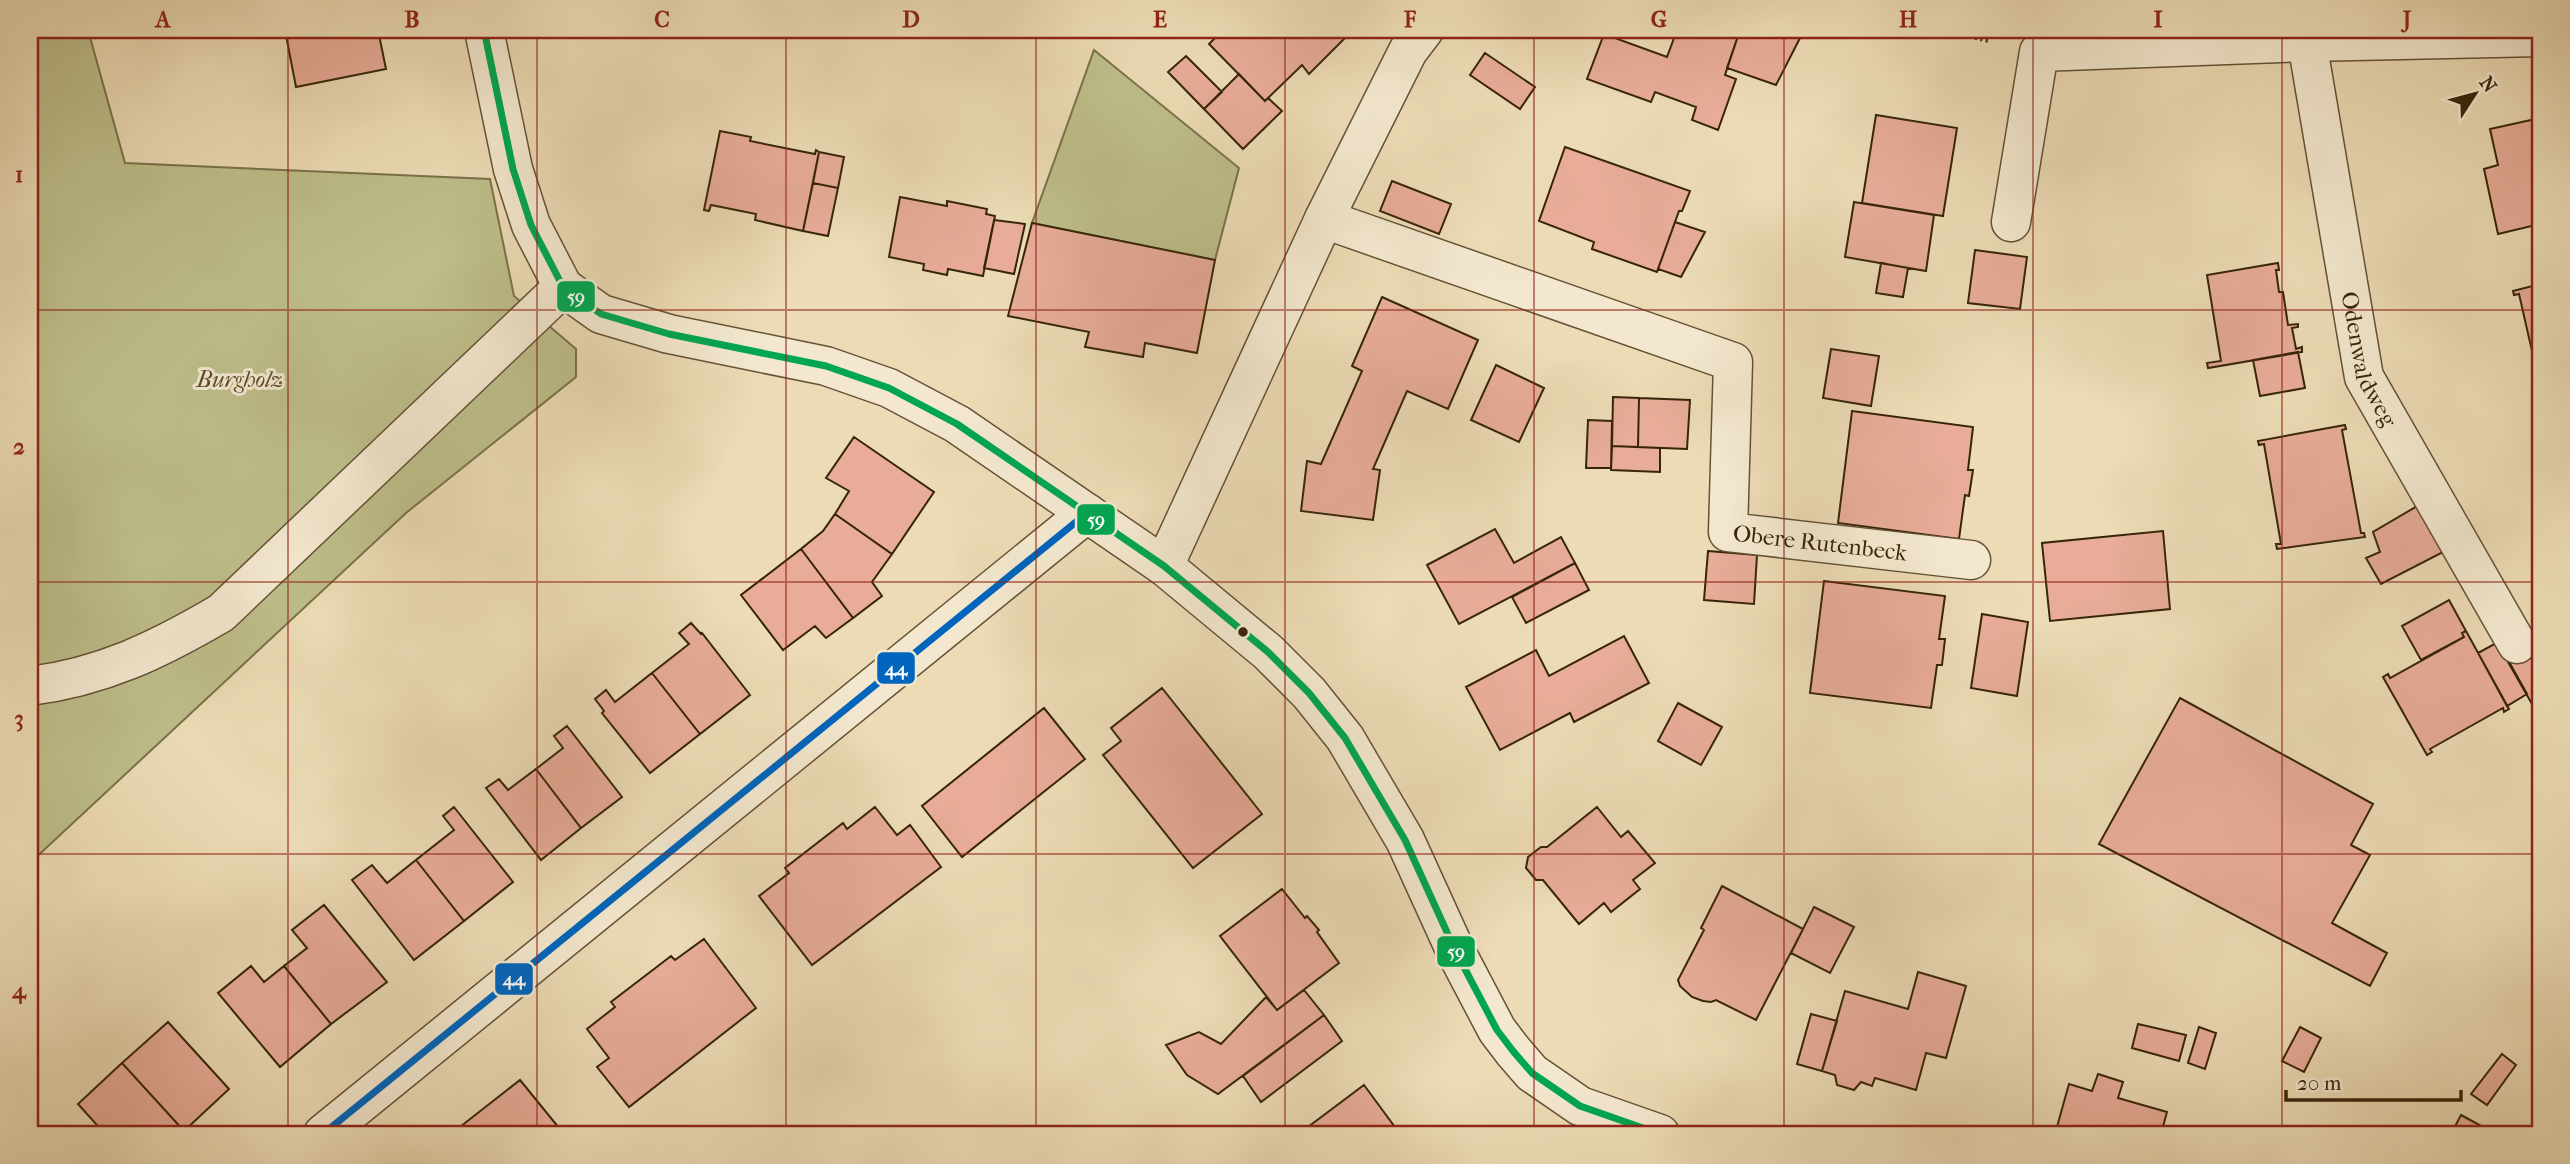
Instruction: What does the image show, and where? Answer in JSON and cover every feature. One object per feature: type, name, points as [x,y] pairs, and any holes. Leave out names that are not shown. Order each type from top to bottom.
[{"type":"street","points":[[484,30],[513,169],[531,225],[563,287],[601,314],[669,334],[826,366],[889,388],[957,424],[1164,566],[1268,652],[1309,693],[1345,738],[1405,840],[1456,952],[1497,1030],[1532,1073],[1580,1105],[1660,1134]]},
{"type":"street","points":[[1164,566],[1324,219],[1408,51],[1424,30]]},
{"type":"street","points":[[2011,222],[2039,52],[2540,37]]},
{"type":"street","name":"Odenwaldweg","points":[[2307,42],[2364,377],[2517,644]]},
{"type":"street","name":"Obere Rutenbeck","points":[[1324,219],[1733,362],[1728,532],[1971,560]]},
{"type":"street","points":[[30,686],[63,682],[110,669],[168,644],[221,613],[563,287]]},
{"type":"street","points":[[323,1134],[1087,513]]},
{"type":"green space","name":"Burgholz","points":[[30,30],[88,30],[125,163],[490,179],[514,296],[576,349],[576,377],[406,513],[30,863]]},
{"type":"green space","points":[[1094,50],[1239,168],[1215,260],[1032,223]]},
{"type":"building","points":[[285,30],[378,30],[386,69],[296,87]]},
{"type":"building","points":[[658,30],[690,30],[659,36]]},
{"type":"building","points":[[1223,30],[1353,30],[1309,74],[1302,65],[1265,101],[1209,44]]},
{"type":"building","points":[[1677,30],[1748,30],[1745,38],[1738,36],[1725,75],[1736,79],[1718,130],[1692,120],[1696,107],[1655,92],[1651,102],[1587,79],[1604,34],[1667,57]]},
{"type":"building","points":[[1748,30],[1777,30],[1800,38],[1776,85],[1727,68],[1738,36],[1745,38]]},
{"type":"building","points":[[1485,53],[1535,87],[1520,109],[1470,75]]},
{"type":"building","points":[[1186,56],[1222,92],[1204,109],[1168,72]]},
{"type":"building","points":[[1239,74],[1265,101],[1268,98],[1282,111],[1243,149],[1204,109]]},
{"type":"building","points":[[1876,115],[1957,128],[1943,216],[1862,203]]},
{"type":"building","points":[[2540,118],[2540,224],[2498,234],[2484,169],[2498,165],[2490,129]]},
{"type":"building","points":[[720,131],[751,137],[750,141],[815,154],[816,150],[819,152],[803,231],[755,220],[756,214],[711,205],[709,211],[704,210]]},
{"type":"building","points":[[1565,147],[1690,191],[1682,211],[1679,211],[1657,272],[1592,249],[1594,242],[1539,221]]},
{"type":"building","points":[[819,152],[844,157],[838,188],[813,183]]},
{"type":"building","points":[[1392,181],[1451,204],[1439,234],[1380,211]]},
{"type":"building","points":[[813,183],[838,188],[828,236],[803,231]]},
{"type":"building","points":[[900,197],[947,206],[947,201],[987,209],[986,214],[995,216],[983,276],[948,269],[947,275],[923,270],[924,264],[889,257]]},
{"type":"building","points":[[1854,202],[1934,215],[1926,271],[1845,257]]},
{"type":"building","points":[[994,220],[1025,224],[1014,274],[984,268]]},
{"type":"building","points":[[1675,222],[1705,232],[1681,277],[1658,269]]},
{"type":"building","points":[[1032,223],[1215,260],[1197,353],[1145,343],[1143,357],[1085,347],[1089,332],[1008,316]]},
{"type":"building","points":[[1975,250],[2027,257],[2020,309],[1968,303]]},
{"type":"building","points":[[1881,263],[1908,268],[1903,297],[1876,293]]},
{"type":"building","points":[[2278,263],[2279,270],[2276,270],[2279,292],[2283,292],[2288,325],[2298,324],[2298,327],[2292,328],[2296,349],[2302,347],[2302,352],[2208,368],[2207,363],[2221,361],[2207,275]]},
{"type":"building","points":[[2540,284],[2540,386],[2519,294],[2514,295],[2513,291]]},
{"type":"building","points":[[1382,297],[1478,340],[1448,409],[1407,391],[1373,469],[1380,470],[1373,520],[1301,511],[1307,461],[1321,464],[1362,371],[1352,366]]},
{"type":"building","points":[[1831,349],[1879,356],[1871,406],[1823,398]]},
{"type":"building","points":[[2298,352],[2305,388],[2260,396],[2253,360]]},
{"type":"building","points":[[1496,365],[1544,388],[1519,442],[1471,420]]},
{"type":"building","points":[[1613,397],[1639,398],[1638,447],[1612,446]]},
{"type":"building","points":[[1639,398],[1690,400],[1687,449],[1638,447]]},
{"type":"building","points":[[1852,411],[1973,427],[1968,470],[1973,470],[1969,496],[1965,495],[1959,539],[1838,523]]},
{"type":"building","points":[[1588,420],[1612,421],[1611,468],[1586,468]]},
{"type":"building","points":[[2345,425],[2346,429],[2342,430],[2361,533],[2364,533],[2365,537],[2277,549],[2276,544],[2281,544],[2264,444],[2259,445],[2258,441]]},
{"type":"building","points":[[854,437],[934,492],[892,554],[835,514],[849,491],[826,478]]},
{"type":"building","points":[[1612,446],[1660,448],[1660,472],[1611,470]]},
{"type":"building","points":[[2419,505],[2445,551],[2381,584],[2366,558],[2380,552],[2373,532]]},
{"type":"building","points":[[835,514],[892,554],[872,582],[882,596],[853,618],[801,549],[823,531]]},
{"type":"building","points":[[1495,529],[1514,563],[1561,537],[1575,563],[1459,624],[1427,565]]},
{"type":"building","points":[[2163,531],[2170,609],[2050,621],[2042,543]]},
{"type":"building","points":[[801,549],[853,618],[826,638],[815,626],[783,650],[741,595]]},
{"type":"building","points":[[1708,551],[1757,555],[1754,604],[1704,600]]},
{"type":"building","points":[[1575,563],[1589,590],[1526,623],[1512,597]]},
{"type":"building","points":[[1824,581],[1945,596],[1939,639],[1945,639],[1942,665],[1937,665],[1931,708],[1810,693]]},
{"type":"building","points":[[2449,600],[2466,631],[2462,633],[2464,637],[2421,660],[2402,626]]},
{"type":"building","points":[[1982,614],[2028,622],[2017,696],[1971,688]]},
{"type":"building","points":[[691,623],[702,633],[750,695],[700,734],[652,673],[689,644],[679,633]]},
{"type":"building","points":[[2466,631],[2509,709],[2504,712],[2503,708],[2430,749],[2432,752],[2427,755],[2383,677],[2388,674],[2390,678],[2464,637],[2462,633]]},
{"type":"building","points":[[1624,636],[1649,683],[1574,722],[1570,713],[1500,750],[1466,687],[1536,650],[1549,676]]},
{"type":"building","points":[[2498,642],[2527,694],[2507,706],[2478,653]]},
{"type":"building","points":[[2533,648],[2540,661],[2540,718],[2508,662]]},
{"type":"building","points":[[652,673],[700,734],[650,773],[602,713],[604,711],[595,699],[606,690],[615,702]]},
{"type":"building","points":[[1162,688],[1262,814],[1193,868],[1103,755],[1121,741],[1111,728]]},
{"type":"building","points":[[2180,698],[2373,804],[2351,845],[2370,855],[2332,923],[2387,953],[2370,986],[2099,844]]},
{"type":"building","points":[[1678,703],[1722,727],[1701,765],[1658,741]]},
{"type":"building","points":[[1044,708],[1085,759],[962,857],[922,806]]},
{"type":"building","points":[[567,726],[622,797],[581,828],[536,769],[563,748],[554,736]]},
{"type":"building","points":[[536,769],[581,828],[541,860],[486,788],[499,779],[508,790]]},
{"type":"building","points":[[454,807],[513,882],[464,921],[416,860],[454,830],[443,816]]},
{"type":"building","points":[[875,807],[897,835],[910,825],[941,867],[812,965],[759,896],[789,873],[785,868],[843,823],[847,829]]},
{"type":"building","points":[[1597,807],[1621,837],[1628,831],[1655,863],[1633,880],[1640,889],[1611,912],[1604,903],[1579,924],[1543,880],[1536,880],[1526,868],[1528,857],[1541,847],[1547,847]]},
{"type":"building","points":[[416,860],[464,921],[414,960],[352,880],[372,865],[387,883]]},
{"type":"building","points":[[1722,886],[1803,929],[1756,1020],[1716,1000],[1703,1001],[1692,997],[1680,986],[1678,980],[1704,930],[1701,928]]},
{"type":"building","points":[[1282,889],[1305,918],[1307,916],[1319,930],[1317,932],[1339,963],[1277,1010],[1220,936]]},
{"type":"building","points":[[324,905],[387,982],[331,1024],[284,966],[307,948],[292,930]]},
{"type":"building","points":[[1814,907],[1854,927],[1830,973],[1791,953]]},
{"type":"building","points":[[704,939],[756,1008],[629,1107],[597,1067],[609,1058],[587,1029],[615,1007],[611,1002],[671,956],[675,960]]},
{"type":"building","points":[[251,966],[264,982],[284,966],[331,1024],[280,1067],[218,993]]},
{"type":"building","points":[[1918,972],[1966,986],[1946,1058],[1926,1053],[1916,1090],[1875,1078],[1872,1086],[1861,1082],[1854,1090],[1837,1085],[1835,1075],[1822,1071],[1845,991],[1908,1009]]},
{"type":"building","points":[[1304,990],[1324,1015],[1218,1094],[1187,1075],[1166,1045],[1199,1032],[1221,1044],[1266,997],[1277,1010]]},
{"type":"building","points":[[1811,1014],[1837,1021],[1822,1071],[1797,1064]]},
{"type":"building","points":[[1324,1015],[1342,1041],[1261,1102],[1243,1076]]},
{"type":"building","points":[[168,1022],[229,1089],[184,1131],[122,1063]]},
{"type":"building","points":[[2138,1024],[2186,1035],[2179,1061],[2132,1048]]},
{"type":"building","points":[[2199,1027],[2216,1033],[2205,1069],[2188,1063]]},
{"type":"building","points":[[2300,1027],[2321,1038],[2304,1072],[2282,1061]]},
{"type":"building","points":[[2502,1054],[2516,1065],[2487,1105],[2471,1094]]},
{"type":"building","points":[[122,1063],[184,1131],[180,1134],[105,1134],[78,1104]]},
{"type":"building","points":[[2098,1074],[2123,1082],[2118,1098],[2167,1112],[2161,1134],[2055,1134],[2069,1084],[2092,1091]]},
{"type":"building","points":[[520,1080],[564,1134],[451,1134]]},
{"type":"building","points":[[1364,1085],[1400,1134],[1307,1134],[1304,1130]]},
{"type":"building","points":[[2461,1115],[2483,1127],[2479,1134],[2451,1134]]},
{"type":"transit line","name":"59","points":[[484,30],[513,169],[531,225],[563,287],[601,314],[669,334],[826,366],[889,388],[957,424],[1164,566],[1268,652],[1309,693],[1345,738],[1405,840],[1456,952],[1497,1030],[1532,1073],[1580,1106],[1660,1134]]},
{"type":"transit line","name":"44","points":[[323,1134],[1087,513]]}]
